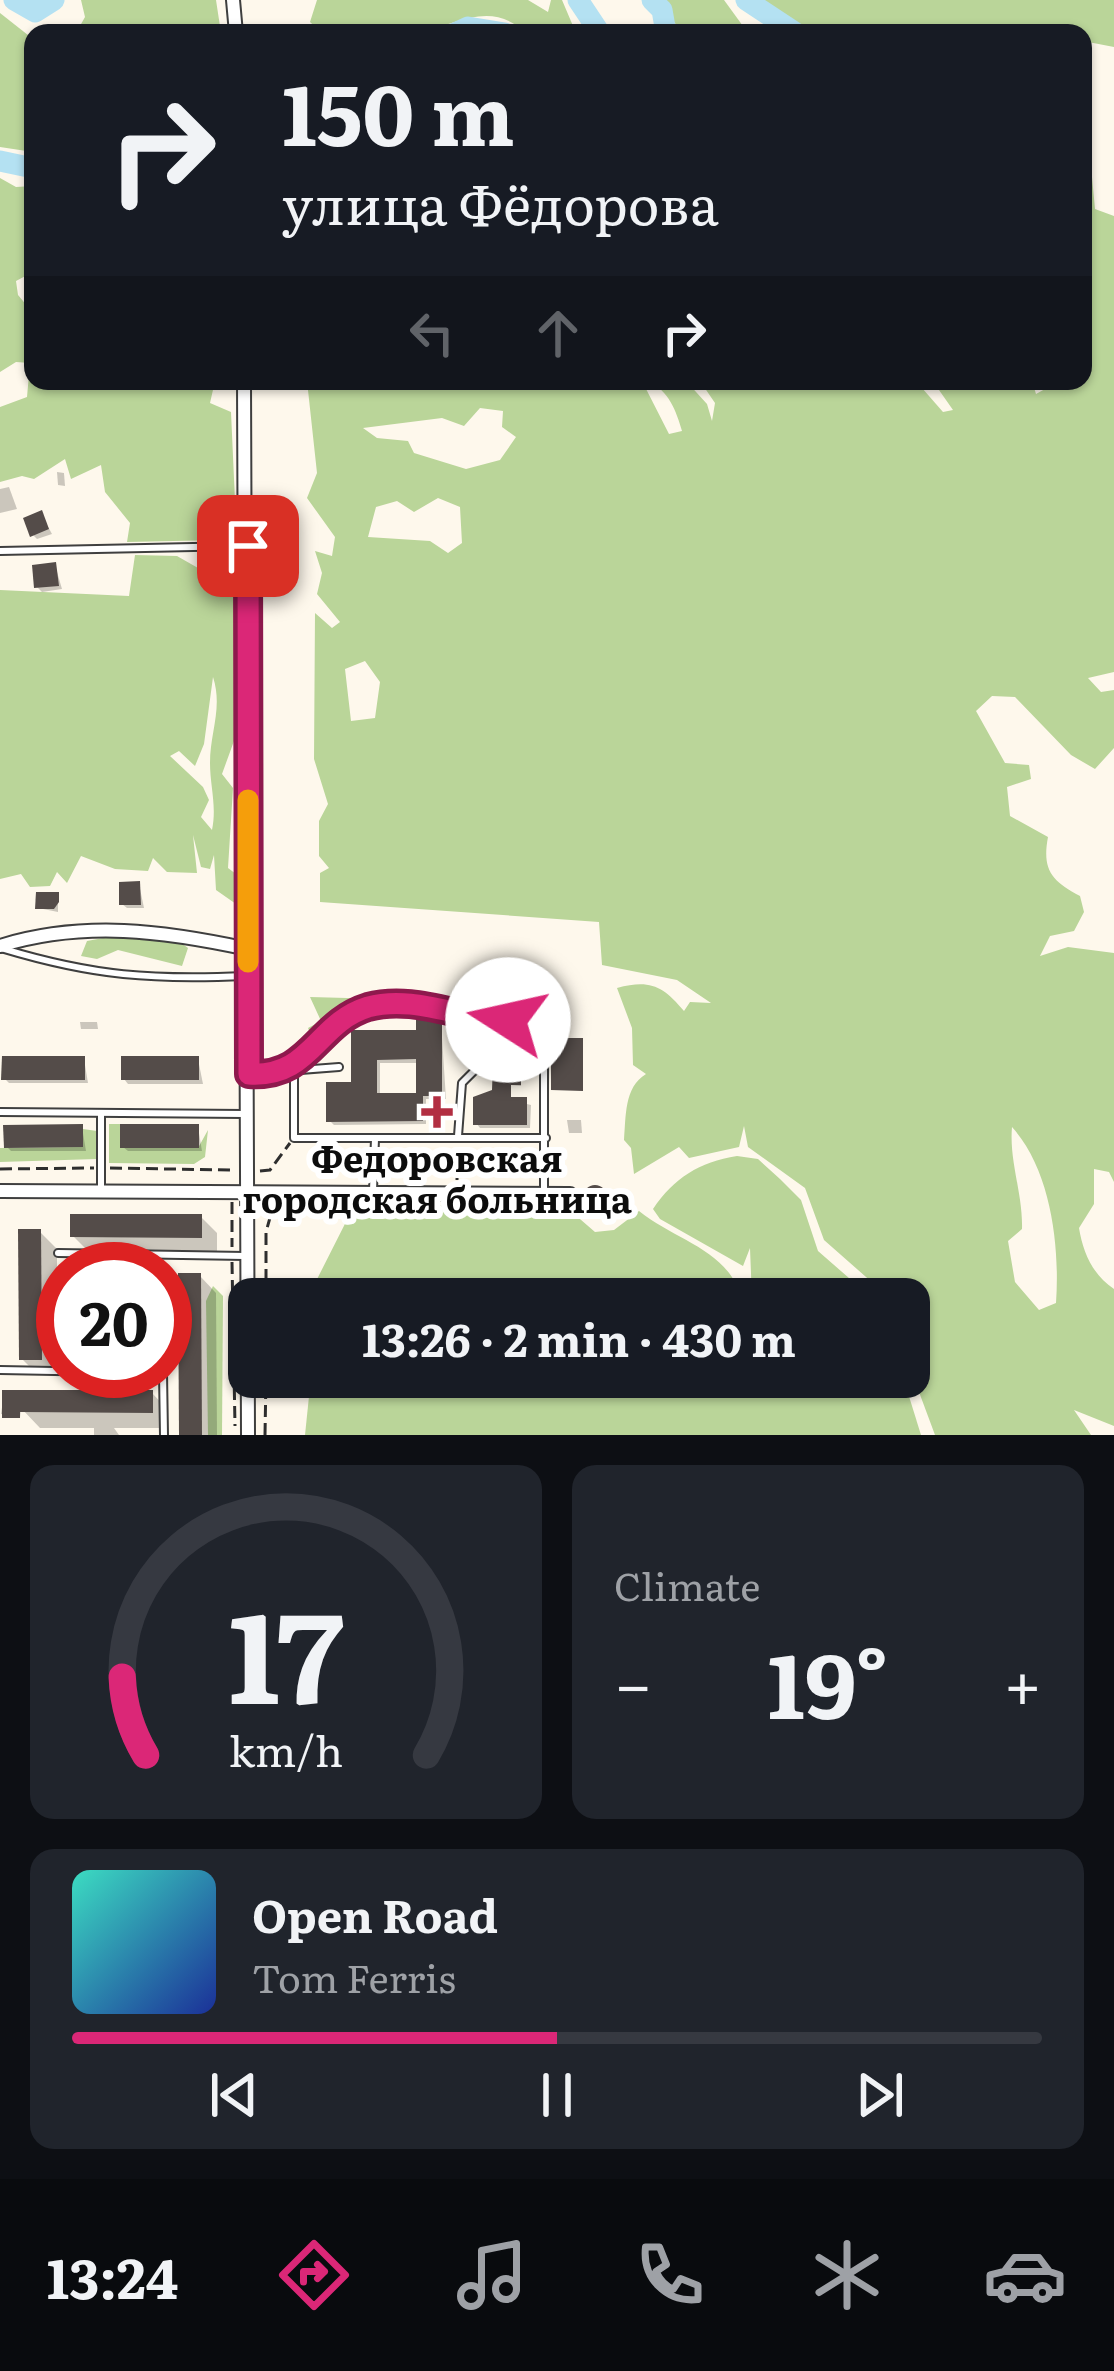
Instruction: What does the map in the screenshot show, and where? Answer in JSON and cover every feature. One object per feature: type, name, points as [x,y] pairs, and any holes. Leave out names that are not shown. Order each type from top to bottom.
[{"type":"street","points":[[244,390],[248,1435]]},
{"type":"street","points":[[0,947],[88,929],[170,932],[248,949]]},
{"type":"street","points":[[0,1191],[570,1194]]},
{"type":"lane","points":[[0,551],[248,546]]},
{"type":"lane","points":[[0,947],[65,967],[150,980],[248,976]]},
{"type":"lane","points":[[249,1074],[274,1076],[294,1067],[335,1028],[369,1007],[431,1006],[472,1020],[544,1020],[544,1194]]},
{"type":"lane","points":[[458,1136],[462,1083],[474,1071],[472,1020]]},
{"type":"lane","points":[[294,1067],[339,1066]]},
{"type":"lane","points":[[294,1067],[294,1138],[546,1138]]},
{"type":"lane","points":[[0,1112],[248,1114]]},
{"type":"lane","points":[[101,1113],[101,1192]]},
{"type":"lane","points":[[373,1193],[375,1139]]},
{"type":"lane","points":[[192,1255],[248,1256]]},
{"type":"lane","points":[[0,1370],[36,1370]]},
{"type":"lane","points":[[164,1398],[164,1435]]},
{"type":"path","points":[[457,1193],[458,1136]]},
{"type":"path","points":[[0,1169],[270,1170],[294,1138]]},
{"type":"path","points":[[232,1193],[236,1435]]},
{"type":"path","points":[[266,1278],[266,1232],[276,1193]]},
{"type":"path","points":[[266,1398],[266,1435]]},
{"type":"green space","points":[[81,0],[216,0],[220,24],[81,24],[85,17]]},
{"type":"green space","points":[[317,0],[528,0],[548,12],[551,0],[562,0],[572,24],[514,24],[487,16],[449,24],[310,22]]},
{"type":"green space","points":[[661,0],[724,0],[741,24],[676,24]]},
{"type":"green space","points":[[762,0],[1114,0],[1114,47],[1092,43],[1092,24],[799,24]]},
{"type":"green space","points":[[0,13],[24,32],[24,151],[0,147]]},
{"type":"green space","points":[[1092,177],[1095,209],[1114,216],[1114,672],[1088,678],[1101,692],[1114,690],[1114,748],[1095,769],[1071,755],[1015,697],[992,696],[976,711],[1005,763],[1029,765],[1031,779],[1007,787],[1010,816],[1048,837],[1046,858],[1051,873],[1080,896],[1084,912],[1074,931],[1050,936],[1040,956],[1068,947],[1114,953],[1114,1182],[1109,1172],[1094,1169],[1094,1204],[1079,1228],[1090,1263],[1114,1289],[1114,1426],[1074,1410],[1091,1435],[935,1435],[921,1398],[930,1398],[930,1278],[867,1278],[824,1240],[805,1188],[748,1147],[744,1126],[739,1147],[689,1158],[679,1147],[634,1174],[631,1148],[624,1140],[626,1112],[634,1087],[646,1074],[633,1065],[632,1028],[617,988],[655,987],[684,1011],[690,1002],[711,1003],[677,980],[602,965],[599,922],[320,902],[320,873],[329,868],[319,856],[319,821],[328,804],[314,759],[315,613],[332,628],[340,622],[317,594],[322,573],[315,551],[332,556],[335,537],[307,498],[317,473],[308,390],[647,390],[669,434],[682,431],[661,390],[694,390],[707,404],[712,421],[715,403],[706,390],[924,390],[943,412],[953,410],[939,390],[1035,390],[1036,394],[1092,390]],"holes":[[[480,408],[503,411],[502,427],[516,437],[500,460],[466,469],[414,453],[408,441],[377,438],[363,428],[442,418],[464,426]],[[438,498],[460,507],[462,543],[448,553],[430,541],[368,537],[376,507],[397,501],[414,512]],[[365,661],[380,682],[375,718],[351,721],[345,669]],[[1012,1127],[1044,1187],[1054,1234],[1056,1303],[1039,1310],[1015,1282],[1008,1241],[1022,1229]]]},
{"type":"green space","points":[[0,178],[24,187],[24,277],[16,281],[24,302],[24,363],[0,372]]},
{"type":"green space","points":[[28,390],[213,390],[210,403],[231,412],[235,501],[222,506],[218,517],[226,525],[220,540],[127,542],[130,523],[105,492],[101,465],[71,479],[65,459],[34,479],[22,476],[0,482],[0,407],[27,397]]},
{"type":"green space","points":[[201,553],[220,555],[216,586],[232,592],[236,602],[234,741],[222,774],[233,788],[228,868],[236,874],[236,904],[216,890],[214,855],[210,869],[201,867],[193,835],[197,873],[167,872],[153,858],[148,871],[115,869],[81,856],[67,883],[57,872],[50,886],[30,887],[21,874],[0,879],[0,590],[129,596],[135,555],[177,556],[198,568]],"holes":[[[213,677],[210,763],[212,830],[201,817],[209,800],[203,787],[170,756],[179,751],[195,766],[204,744]]]},
{"type":"green space","points":[[114,936],[177,940],[188,948],[182,966],[118,950],[97,959],[81,956],[87,941]]},
{"type":"green space","points":[[310,997],[421,1000],[412,1010],[361,1009],[313,1040],[308,1028],[321,1021]]},
{"type":"green space","points":[[109,1124],[120,1124],[120,1147],[198,1148],[208,1130],[205,1157],[194,1164],[109,1163]]},
{"type":"green space","points":[[83,1129],[97,1131],[97,1159],[0,1162],[0,1148],[80,1147]]},
{"type":"green space","points":[[737,1156],[758,1159],[801,1200],[818,1251],[849,1278],[751,1278],[750,1248],[743,1266],[660,1219],[653,1209],[670,1188],[711,1162]]},
{"type":"green space","points":[[534,1203],[573,1213],[595,1232],[614,1230],[639,1211],[713,1257],[732,1278],[318,1278],[353,1208]]},
{"type":"green space","points":[[213,1286],[223,1296],[222,1435],[208,1435],[206,1301]]},
{"type":"green space","points":[[309,1398],[910,1398],[921,1435],[305,1435]]},
{"type":"building","points":[[42,510],[49,529],[30,537],[23,518]]},
{"type":"building","points":[[56,562],[59,586],[34,588],[32,565]]},
{"type":"building","points":[[140,881],[141,905],[119,905],[119,882]]},
{"type":"building","points":[[36,892],[59,892],[59,902],[54,909],[35,909]]},
{"type":"building","points":[[416,1019],[442,1019],[442,1096],[423,1096],[423,1121],[326,1122],[326,1082],[351,1082],[351,1030],[416,1030]],"holes":[[[416,1059],[416,1093],[377,1093],[377,1060]]]},
{"type":"building","points":[[551,1038],[583,1038],[583,1091],[551,1090]]},
{"type":"building","points":[[2,1056],[85,1056],[85,1080],[1,1080]]},
{"type":"building","points":[[121,1056],[199,1056],[199,1080],[121,1080]]},
{"type":"building","points":[[493,1062],[521,1062],[521,1085],[511,1085],[511,1097],[527,1097],[527,1125],[473,1125],[473,1097],[492,1090]]},
{"type":"building","points":[[83,1124],[83,1147],[4,1148],[3,1125]]},
{"type":"building","points":[[120,1124],[199,1124],[199,1148],[120,1148]]},
{"type":"building","points":[[595,1185],[607,1197],[595,1209],[583,1197]]},
{"type":"building","points":[[70,1214],[202,1214],[202,1238],[70,1237]]},
{"type":"building","points":[[18,1229],[41,1229],[41,1242],[36,1242],[36,1360],[19,1360]]},
{"type":"building","points":[[192,1273],[201,1273],[202,1435],[179,1435],[179,1398],[192,1398]]},
{"type":"building","points":[[2,1390],[36,1390],[36,1398],[153,1398],[153,1413],[20,1412],[20,1418],[2,1418]]},
{"type":"waterway","points":[[14,0],[35,12],[54,0]]},
{"type":"waterway","points":[[578,0],[594,24]]},
{"type":"waterway","points":[[652,0],[662,10],[664,24]]},
{"type":"waterway","points":[[746,0],[782,24]]},
{"type":"waterway","points":[[0,161],[24,166]]},
{"type":"slow traffic","points":[[248,800],[248,962]]},
{"type":"place","name":"Федоровская городская больница","points":[[437,1112]]},
{"type":"route","points":[[248,546],[249,1074],[274,1076],[294,1067],[348,1018],[369,1007],[431,1006],[472,1020],[508,1020]]}]
